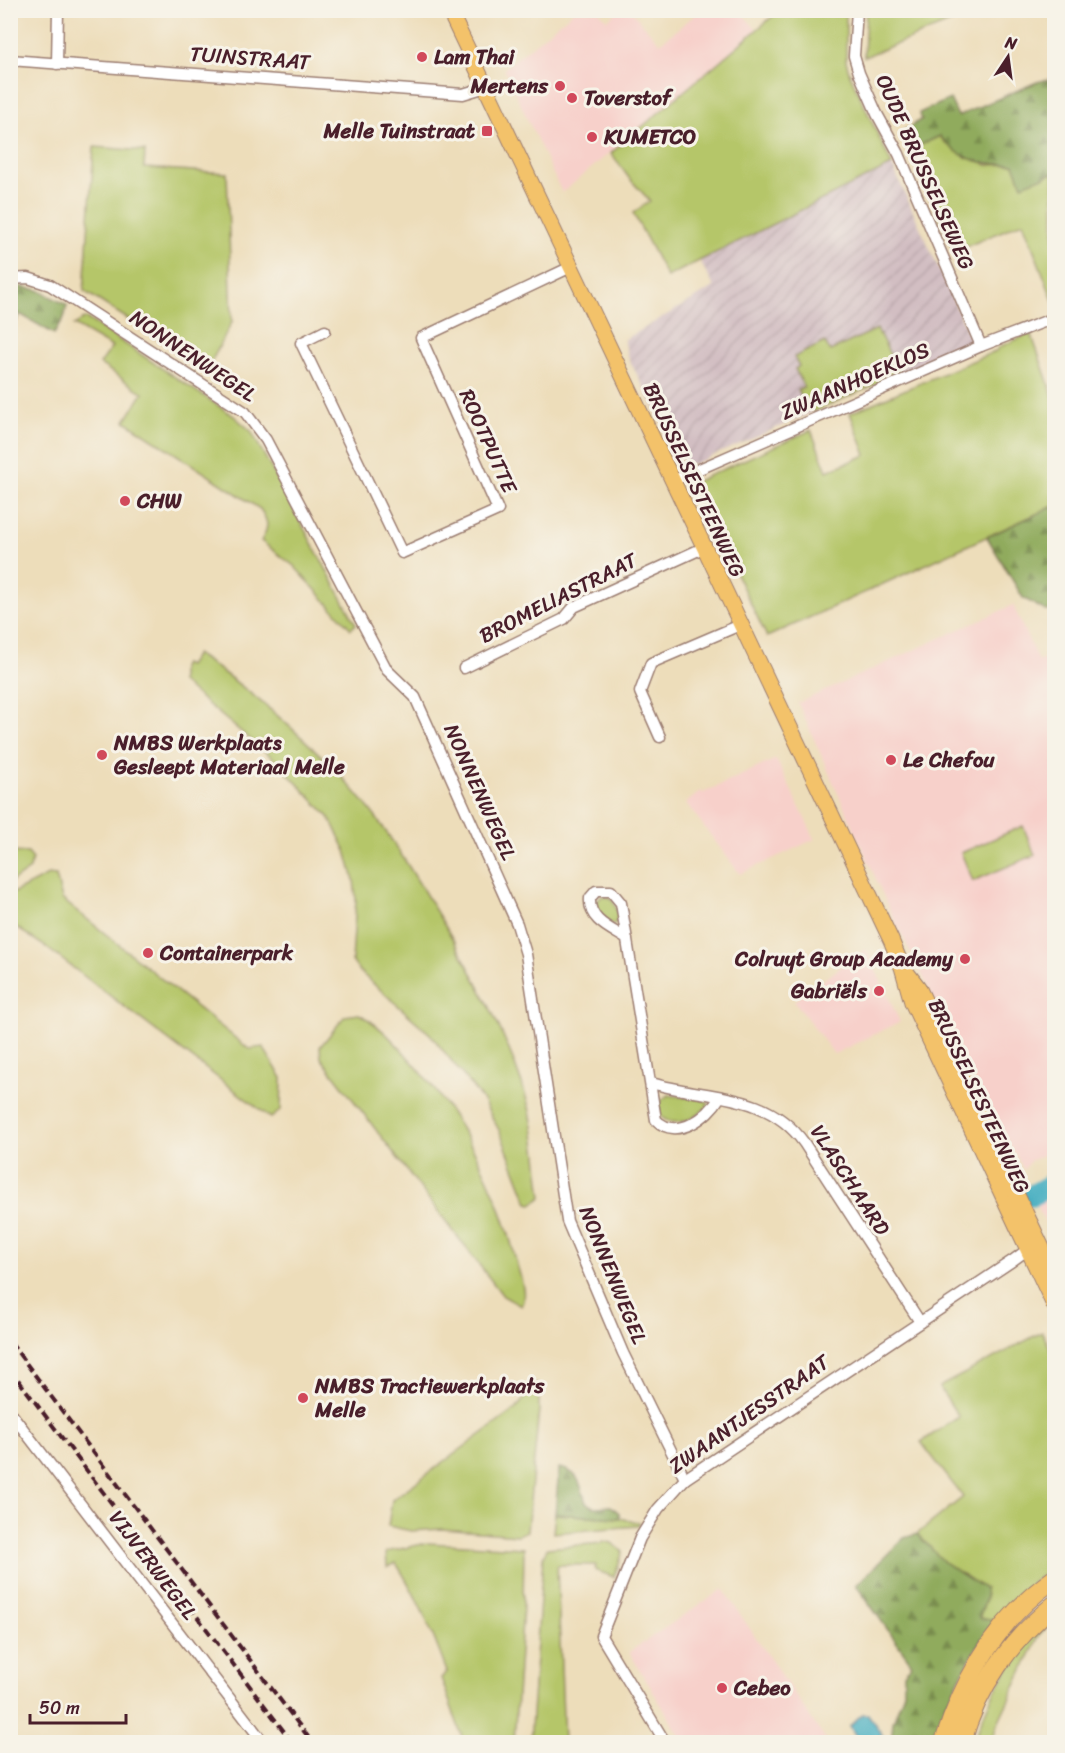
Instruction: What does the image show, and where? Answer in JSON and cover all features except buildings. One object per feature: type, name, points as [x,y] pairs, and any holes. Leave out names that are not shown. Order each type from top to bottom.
[{"type":"highway","points":[[944,1743],[955,1708],[976,1664],[1003,1627],[1040,1589],[1054,1579]]},
{"type":"highway","points":[[962,1743],[984,1688],[1003,1656],[1020,1634],[1054,1605]]},
{"type":"main road","name":"BRUSSELSESTEENWEG","points":[[449,10],[902,967],[912,1002],[1054,1305]]},
{"type":"main road","name":"BRUSSELSESTEENWEG","points":[[902,967],[918,987],[1051,1267]]},
{"type":"street","points":[[57,64],[58,10]]},
{"type":"street","name":"OUDE BRUSSELSEWEG","points":[[857,10],[854,56],[859,73],[877,114],[899,154],[981,346]]},
{"type":"street","name":"TUINSTRAAT","points":[[10,60],[464,94],[486,87]]},
{"type":"street","name":"ROOTPUTTE","points":[[325,331],[301,343],[402,553],[498,510],[421,338],[571,267]]},
{"type":"street","name":"NONNENWEGEL","points":[[10,279],[28,278],[50,285],[245,412],[266,440],[387,670],[415,697],[494,872],[523,944],[567,1221],[623,1353],[685,1479]]},
{"type":"street","name":"ZWAANHOEKLOS","points":[[672,481],[981,346],[1054,318]]},
{"type":"street","name":"BROMELIASTRAAT","points":[[464,668],[564,619],[574,607],[703,548]]},
{"type":"street","points":[[660,737],[640,692],[651,663],[740,625]]},
{"type":"street","points":[[627,939],[608,928],[592,913],[590,898],[596,891],[609,890],[618,895],[627,939],[651,1083],[652,1109],[656,1120],[663,1127],[670,1129],[684,1127],[711,1113],[720,1097]]},
{"type":"street","name":"VLASCHAARD","points":[[651,1083],[746,1101],[773,1112],[790,1125],[920,1322]]},
{"type":"street","points":[[1032,1227],[1027,1250],[1051,1267]]},
{"type":"street","name":"ZWAANTJESSTRAAT","points":[[665,1743],[601,1636],[640,1538],[658,1509],[685,1479],[1027,1250]]},
{"type":"street","name":"VIJVERWEGEL","points":[[10,1412],[263,1743]]},
{"type":"shaded area","points":[[574,11],[599,11],[607,20],[618,11],[631,11],[660,43],[700,11],[740,11],[756,29],[562,193],[504,69]]},
{"type":"shaded area","points":[[892,165],[971,340],[925,363],[694,464],[683,463],[629,359],[624,340],[714,287],[700,261]]},
{"type":"shaded area","points":[[1013,605],[1038,661],[1054,657],[1054,1150],[1030,1161],[1024,1170],[977,1085],[891,913],[798,703]]},
{"type":"shaded area","points":[[776,759],[815,839],[740,874],[686,803],[701,791],[703,793]]},
{"type":"shaded area","points":[[866,949],[900,1022],[834,1054],[794,1001]]},
{"type":"shaded area","points":[[1054,1183],[1054,1237],[1031,1196]]},
{"type":"shaded area","points":[[723,1589],[827,1742],[681,1742],[680,1736],[629,1652]]},
{"type":"green space","points":[[866,10],[980,11],[864,57]]},
{"type":"green space","points":[[779,11],[846,11],[846,61],[850,75],[892,165],[667,277],[633,213],[650,201],[611,153]]},
{"type":"green space","points":[[1054,78],[1054,173],[1022,185],[1014,164],[992,164],[973,160],[955,151],[940,136],[910,150],[902,132],[922,119],[919,113],[950,99],[958,116],[1037,82]]},
{"type":"green space","points":[[940,136],[945,143],[987,165],[1014,164],[1022,184],[1054,173],[1054,303],[1023,222],[954,252],[910,150]]},
{"type":"green space","points":[[94,147],[145,151],[144,168],[227,173],[232,322],[207,370],[84,291]]},
{"type":"green space","points":[[11,285],[38,290],[67,305],[64,318],[54,334],[20,314],[16,321],[11,317]]},
{"type":"green space","points":[[86,318],[234,416],[251,431],[356,624],[351,629],[294,566],[261,541],[267,525],[260,509],[125,421],[143,393],[100,364],[112,347],[74,325]]},
{"type":"green space","points":[[877,329],[900,374],[813,412],[808,401],[804,403],[798,390],[804,387],[795,369],[799,366],[794,357],[825,342],[830,351]]},
{"type":"green space","points":[[1031,333],[1054,399],[1054,506],[767,637],[692,483],[811,430],[827,471],[866,455],[850,413],[996,351],[999,347]]},
{"type":"green space","points":[[1054,506],[1054,610],[1046,611],[1023,598],[987,537]]},
{"type":"green space","points":[[196,654],[219,669],[293,729],[340,775],[377,819],[420,885],[482,992],[522,1083],[533,1129],[542,1197],[532,1204],[528,1203],[500,1132],[482,1099],[430,1034],[359,971],[352,961],[356,900],[354,880],[346,851],[329,817],[274,759],[181,682],[181,667],[184,664],[188,666]]},
{"type":"green space","points":[[1023,826],[1035,855],[973,881],[961,853]]},
{"type":"green space","points":[[11,852],[28,853],[32,858],[30,869],[11,882]]},
{"type":"green space","points":[[48,875],[56,876],[62,899],[249,1049],[263,1047],[282,1078],[281,1110],[271,1118],[43,945],[11,924],[11,894]]},
{"type":"green space","points":[[602,896],[611,898],[614,904],[617,914],[615,924],[611,924],[597,912],[595,903]]},
{"type":"green space","points":[[359,1014],[372,1022],[402,1050],[444,1102],[475,1152],[499,1204],[508,1232],[522,1284],[524,1296],[521,1306],[503,1296],[321,1058],[320,1047],[345,1016]]},
{"type":"green space","points":[[668,1095],[705,1100],[709,1104],[693,1118],[672,1122],[660,1116],[658,1103]]},
{"type":"green space","points":[[1042,1332],[1054,1356],[1054,1567],[1033,1582],[995,1621],[979,1618],[986,1598],[984,1589],[945,1563],[917,1534],[963,1497],[921,1442],[959,1417],[939,1387]]},
{"type":"green space","points":[[535,1384],[539,1385],[539,1410],[527,1531],[518,1535],[442,1529],[411,1531],[388,1526],[392,1500],[517,1408]]},
{"type":"green space","points":[[559,1468],[575,1476],[586,1503],[594,1507],[611,1506],[619,1513],[620,1518],[555,1514]]},
{"type":"green space","points":[[555,1514],[620,1518],[640,1523],[638,1526],[553,1533]]},
{"type":"green space","points":[[917,1534],[945,1563],[985,1589],[986,1598],[979,1618],[995,1621],[959,1679],[934,1742],[891,1742],[893,1722],[904,1692],[904,1674],[912,1664],[856,1585],[904,1538]]},
{"type":"green space","points":[[603,1541],[612,1543],[623,1552],[614,1577],[595,1570],[596,1565],[557,1565],[564,1742],[530,1742],[543,1557],[547,1548],[602,1543]]},
{"type":"green space","points":[[427,1543],[524,1548],[523,1606],[514,1742],[464,1742],[441,1678],[447,1672],[424,1616],[396,1563],[387,1567],[386,1552]]},
{"type":"green space","points":[[1054,1617],[1054,1622],[1041,1633],[1035,1644],[996,1727],[992,1742],[974,1742],[987,1707],[1005,1673],[1027,1643]]},
{"type":"water","points":[[862,1714],[868,1714],[887,1742],[859,1742],[850,1726]]},
{"type":"waterway","points":[[1031,1196],[1054,1183]]},
{"type":"railway","points":[[10,1342],[312,1742]]},
{"type":"railway","points":[[10,1369],[292,1742]]},
{"type":"place","name":"Lam Thai","points":[[422,57]]},
{"type":"place","name":"Mertens","points":[[560,86]]},
{"type":"place","name":"Toverstof","points":[[572,98]]},
{"type":"place","name":"Melle Tuinstraat","points":[[487,131]]},
{"type":"place","name":"KUMETCO","points":[[592,137]]},
{"type":"place","name":"CHW","points":[[125,501]]},
{"type":"place","name":"NMBS Werkplaats Gesleept Materiaal Melle","points":[[102,755]]},
{"type":"place","name":"Le Chefou","points":[[891,760]]},
{"type":"place","name":"Containerpark","points":[[148,953]]},
{"type":"place","name":"Colruyt Group Academy","points":[[965,959]]},
{"type":"place","name":"Gabriëls","points":[[879,991]]},
{"type":"place","name":"NMBS Tractiewerkplaats Melle","points":[[303,1398]]},
{"type":"place","name":"Cebeo","points":[[722,1688]]}]
